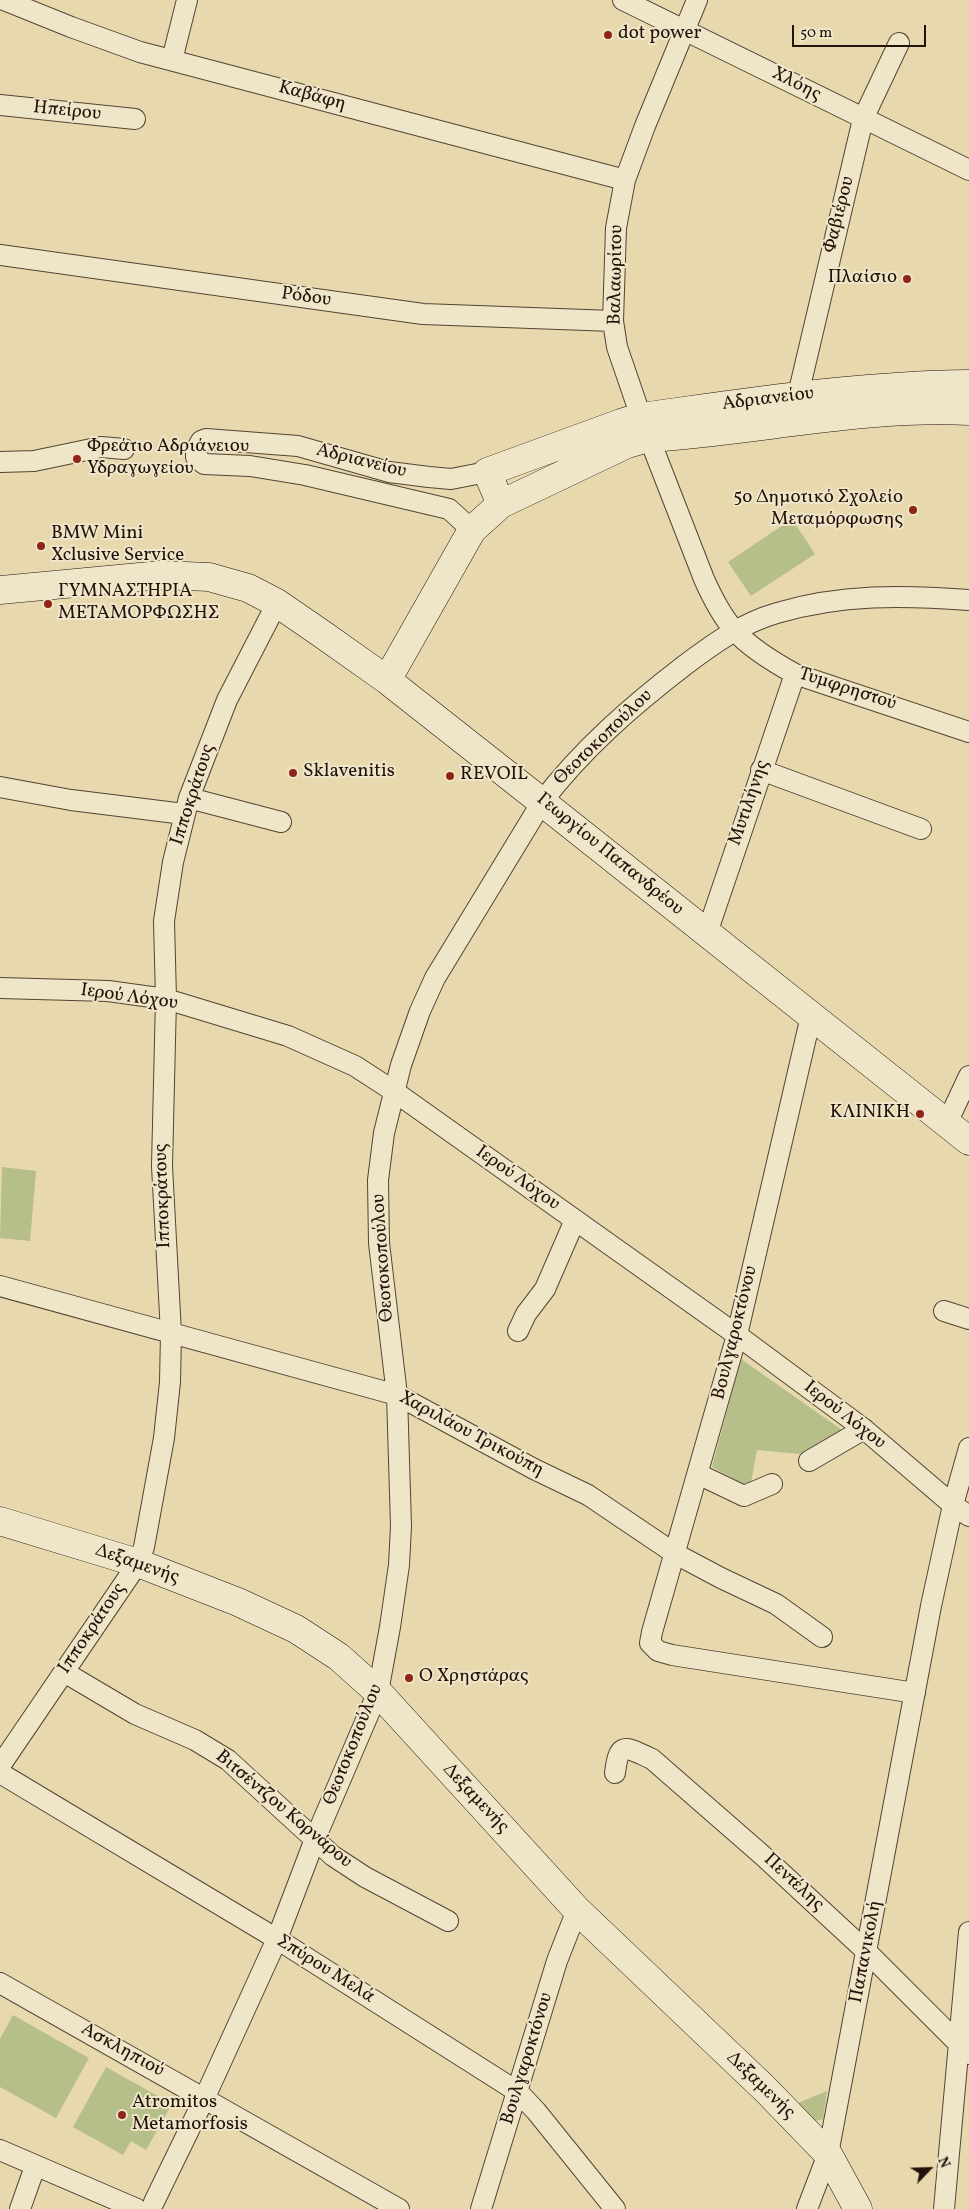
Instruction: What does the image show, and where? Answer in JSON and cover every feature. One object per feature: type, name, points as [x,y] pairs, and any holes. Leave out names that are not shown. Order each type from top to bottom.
[{"type":"main road","name":"Αδριανείου","points":[[487,472],[621,423],[645,428],[799,409],[921,384],[969,384]]},
{"type":"main road","name":"Αδριανείου","points":[[799,409],[930,409],[969,411]]},
{"type":"main road","name":"Αδριανείου","points":[[386,680],[472,530],[501,504],[628,444],[645,428]]},
{"type":"main road","points":[[487,472],[501,504]]},
{"type":"main road","name":"Γεωργίου Παπανδρέου","points":[[0,590],[161,575],[186,575],[209,577],[229,582],[248,588],[277,603],[386,680],[969,1140]]},
{"type":"main road","name":"Δεξαμενής","points":[[0,1521],[138,1563],[238,1602],[296,1629],[339,1657],[378,1692],[577,1910],[765,2089],[828,2154],[858,2209]]},
{"type":"street","name":"Καβάφη","points":[[4,0],[131,49],[625,180]]},
{"type":"street","points":[[172,60],[188,0]]},
{"type":"street","name":"Χλόης","points":[[623,0],[969,170]]},
{"type":"street","name":"Βαλαωρίτου","points":[[697,0],[625,180],[616,228],[613,321],[618,347],[645,428],[704,579],[713,598],[735,631]]},
{"type":"street","name":"Φαβιέρου","points":[[799,409],[863,119],[899,43]]},
{"type":"street","name":"Ηπείρου","points":[[0,105],[135,119]]},
{"type":"street","name":"Ρόδου","points":[[0,255],[423,314],[613,321]]},
{"type":"street","name":"Αδριανείου","points":[[472,530],[449,509],[305,475],[250,466],[204,464],[196,457],[196,450],[201,441],[206,439],[252,441],[298,446],[389,472],[451,479],[487,472]]},
{"type":"street","points":[[250,466],[252,441]]},
{"type":"street","points":[[0,462],[34,462],[101,447],[124,449]]},
{"type":"street","points":[[449,509],[451,479]]},
{"type":"street","name":"Θεοτοκοπούλου","points":[[145,2206],[205,2097],[277,1939],[315,1839],[378,1692],[399,1565],[401,1526],[398,1395],[379,1243],[378,1180],[384,1133],[404,1056],[435,978],[542,802],[553,788],[615,722],[644,696],[735,631],[752,622],[783,611],[868,597],[910,595],[969,600]]},
{"type":"street","name":"Ιπποκράτους","points":[[0,1766],[138,1563],[144,1548],[164,1438],[170,1382],[171,1333],[162,1166],[166,999],[164,921],[173,862],[187,806],[227,700],[277,603]]},
{"type":"street","name":"Τυμφρηστού","points":[[735,631],[776,663],[794,674],[969,732]]},
{"type":"street","name":"Μυτιλήνης","points":[[707,933],[794,674]]},
{"type":"street","points":[[761,770],[921,830]]},
{"type":"street","points":[[0,787],[71,800],[187,806],[281,822]]},
{"type":"street","name":"Ιερού Λόχου","points":[[0,988],[108,991],[166,999],[288,1036],[354,1066],[394,1092],[737,1335],[864,1429],[961,1510]]},
{"type":"street","name":"Βουλγαροκτόνου","points":[[811,1016],[737,1335],[652,1632],[652,1646],[658,1651],[672,1655],[915,1693]]},
{"type":"street","points":[[946,1123],[969,1076]]},
{"type":"street","points":[[518,1331],[526,1314],[545,1289],[575,1220]]},
{"type":"street","name":"Χαριλάου Τρικούπη","points":[[0,1286],[398,1395],[534,1469],[588,1495],[674,1553],[776,1604],[822,1636]]},
{"type":"street","points":[[944,1311],[969,1319]]},
{"type":"street","points":[[809,1461],[864,1429]]},
{"type":"street","name":"Παπανικολή","points":[[807,2209],[828,2154],[915,1693],[961,1510],[969,1448]]},
{"type":"street","points":[[698,1474],[744,1496],[772,1484]]},
{"type":"street","name":"Βιτσέντζου Κορνάρου","points":[[64,1672],[135,1714],[195,1740],[228,1760],[333,1856],[448,1922]]},
{"type":"street","name":"Πεντέλης","points":[[615,1773],[617,1756],[619,1751],[624,1748],[652,1759],[761,1854],[867,1952],[964,2049]]},
{"type":"street","name":"Σπύρου Μελά","points":[[0,1773],[277,1939],[518,2092],[536,2111],[615,2209]]},
{"type":"street","name":"Βουλγαροκτόνου","points":[[482,2209],[557,1961],[577,1910]]},
{"type":"street","points":[[944,2209],[964,2049],[969,1932]]},
{"type":"street","name":"Ασκληπιού","points":[[0,1983],[205,2097],[399,2209]]},
{"type":"street","points":[[0,2150],[145,2206]]},
{"type":"street","points":[[0,2162],[109,2209]]},
{"type":"street","points":[[20,2209],[32,2176]]},
{"type":"green space","points":[[792,519],[815,554],[751,596],[728,562]]},
{"type":"green space","points":[[2,1167],[36,1171],[30,1241],[0,1238]]},
{"type":"green space","points":[[741,1359],[842,1430],[799,1454],[757,1450],[751,1482],[744,1484],[712,1467]]},
{"type":"green space","points":[[13,2015],[89,2058],[56,2118],[0,2087],[0,2039]]},
{"type":"green space","name":"Atromitos Metamorfosis","points":[[106,2067],[172,2104],[146,2150],[131,2141],[123,2155],[73,2127]]},
{"type":"green space","points":[[827,2091],[823,2119],[815,2121],[798,2103]]},
{"type":"place","name":"dot power","points":[[608,35]]},
{"type":"place","name":"Πλαίσιο","points":[[907,279]]},
{"type":"place","name":"Φρεάτιο Αδριάνειου Υδραγωγείου","points":[[77,459]]},
{"type":"place","name":"5ο Δημοτικό Σχολείο Μεταμόρφωσης","points":[[913,510]]},
{"type":"place","name":"BMW Mini Xclusive Service","points":[[41,546]]},
{"type":"place","name":"ΓΥΜΝΑΣΤΗΡΙΑ ΜΕΤΑΜΟΡΦΩΣΗΣ","points":[[48,604]]},
{"type":"place","name":"Sklavenitis","points":[[293,773]]},
{"type":"place","name":"REVOIL","points":[[450,776]]},
{"type":"place","name":"ΚΛΙΝΙΚΗ","points":[[920,1114]]},
{"type":"place","name":"Ο Χρηστάρας","points":[[409,1678]]},
{"type":"place","name":"Atromitos Metamorfosis","points":[[122,2115]]}]
